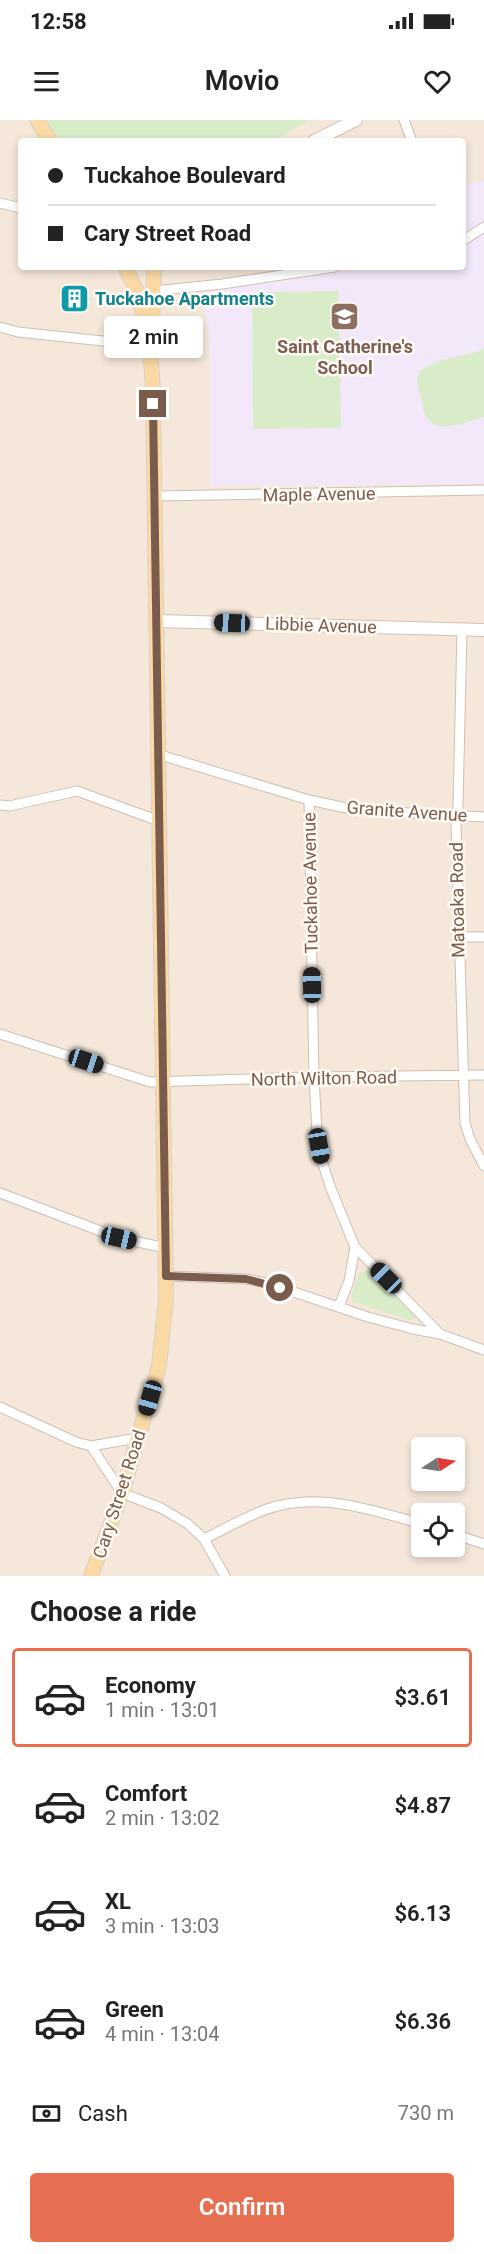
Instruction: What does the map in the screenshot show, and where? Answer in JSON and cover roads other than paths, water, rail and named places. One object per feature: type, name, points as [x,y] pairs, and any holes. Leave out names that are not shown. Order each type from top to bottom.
[{"type":"main road","points":[[37,120],[48,138]]},
{"type":"main road","points":[[320,138],[356,120]]},
{"type":"main road","name":"Cary Street Road","points":[[91,1576],[122,1493],[160,1359],[166,1276],[158,621],[150,346],[143,308],[127,270]]},
{"type":"main road","points":[[150,346],[154,270]]},
{"type":"main road","name":"Libbie Avenue","points":[[158,621],[484,630]]},
{"type":"street","points":[[404,120],[411,138]]},
{"type":"street","points":[[0,203],[18,207]]},
{"type":"street","points":[[466,239],[484,227]]},
{"type":"street","points":[[154,291],[222,284],[315,270]]},
{"type":"street","points":[[0,327],[18,332],[150,346]]},
{"type":"street","name":"Maple Avenue","points":[[155,496],[484,490]]},
{"type":"street","name":"Matoaka Road","points":[[462,629],[457,816],[462,1076],[465,1123],[470,1139],[484,1166]]},
{"type":"street","name":"Granite Avenue","points":[[158,754],[309,800],[356,810],[484,817]]},
{"type":"street","points":[[0,805],[9,806],[77,791],[159,821]]},
{"type":"street","name":"Tuckahoe Avenue","points":[[309,800],[314,1077],[317,1131],[322,1161],[355,1247],[440,1334]]},
{"type":"street","points":[[458,937],[484,937]]},
{"type":"street","name":"North Wilton Road","points":[[0,1034],[150,1082],[314,1077],[484,1076]]},
{"type":"street","points":[[0,1193],[119,1238],[166,1248]]},
{"type":"street","points":[[339,1306],[349,1281],[355,1247]]},
{"type":"street","points":[[166,1276],[246,1279],[267,1283],[413,1329],[440,1334],[484,1350]]},
{"type":"street","points":[[0,1407],[76,1442],[91,1446],[137,1438]]},
{"type":"street","points":[[91,1446],[122,1493],[161,1508],[188,1524],[204,1539],[225,1576]]},
{"type":"street","points":[[204,1539],[269,1508],[299,1503],[339,1503],[411,1521]]},
{"type":"street","points":[[465,1538],[484,1544]]},
{"type":"place","name":"Tuckahoe Apartments","points":[[74,298]]},
{"type":"place","name":"Saint Catherine's School","points":[[345,317]]}]
